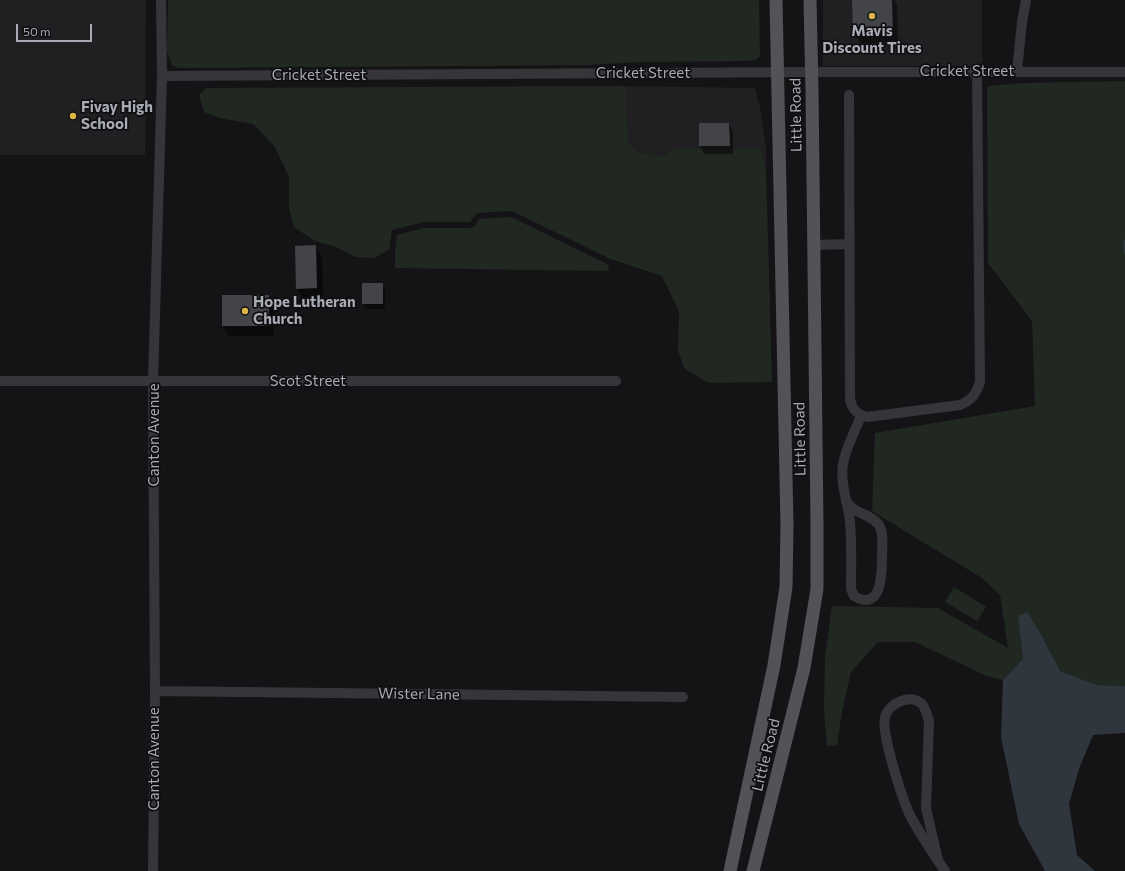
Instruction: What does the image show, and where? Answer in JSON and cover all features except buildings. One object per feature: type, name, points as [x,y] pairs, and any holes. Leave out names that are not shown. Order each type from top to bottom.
[{"type":"main road","name":"Little Road","points":[[730,871],[774,664],[786,587],[776,0]]},
{"type":"main road","name":"Little Road","points":[[753,871],[804,668],[817,589],[810,0]]},
{"type":"street","name":"Canton Avenue","points":[[153,871],[155,692],[153,381],[162,76],[161,0]]},
{"type":"street","points":[[1018,71],[1022,22],[1026,0]]},
{"type":"street","name":"Cricket Street","points":[[162,76],[977,71],[1125,72]]},
{"type":"street","points":[[849,95],[850,399],[852,407],[861,416],[867,417],[960,405],[968,402],[973,397],[977,392],[980,382],[977,71]]},
{"type":"street","points":[[814,245],[849,244]]},
{"type":"street","name":"Scot Street","points":[[0,381],[616,381]]},
{"type":"street","points":[[846,502],[854,509],[871,518],[880,526],[882,532],[882,574],[876,595],[870,600],[864,600],[854,596],[851,589],[850,522],[844,493],[842,477],[843,465],[847,450],[861,416]]},
{"type":"street","name":"Wister Lane","points":[[155,692],[683,697]]},
{"type":"street","points":[[938,860],[926,808],[929,721],[926,710],[921,703],[911,699],[891,706],[885,716],[884,725],[888,749],[908,811],[923,838],[945,871]]},
{"type":"shaded area","name":"Fivay High School","points":[[0,0],[146,0],[145,155],[0,155]]},
{"type":"shaded area","points":[[168,0],[759,0],[760,56],[755,60],[748,61],[640,62],[587,65],[178,68],[172,65],[167,52]]},
{"type":"shaded area","points":[[823,0],[982,0],[982,66],[823,66]]},
{"type":"shaded area","points":[[1125,81],[1125,686],[1097,685],[1060,671],[1043,638],[1018,616],[1023,659],[1003,680],[989,677],[915,642],[878,642],[851,672],[842,712],[837,745],[827,746],[824,710],[825,656],[832,606],[938,608],[1008,648],[1000,595],[982,578],[872,511],[875,433],[1035,406],[1032,321],[988,263],[987,86],[1025,83]]},
{"type":"shaded area","points":[[624,86],[755,88],[760,108],[766,148],[766,171],[761,149],[669,155],[640,154],[629,144],[626,90]]},
{"type":"shaded area","points":[[624,86],[626,90],[629,144],[640,154],[668,155],[674,149],[761,149],[766,171],[772,382],[709,383],[684,368],[678,350],[679,311],[662,276],[608,258],[512,211],[477,213],[470,222],[424,222],[392,230],[389,250],[373,258],[356,257],[333,246],[315,241],[294,227],[289,208],[289,177],[275,147],[253,124],[220,118],[204,112],[199,95],[206,88]]},
{"type":"shaded area","points":[[511,217],[609,265],[608,271],[395,268],[397,235],[424,228],[470,228],[475,226],[479,219]]},
{"type":"shaded area","points":[[954,587],[986,607],[977,621],[945,602]]},
{"type":"shaded area","points":[[1027,612],[1043,638],[1060,671],[1097,685],[1125,686],[1125,733],[1093,735],[1079,769],[1069,804],[1077,855],[1095,871],[1045,871],[1019,824],[1001,737],[1003,680],[1023,659],[1018,616]]},
{"type":"waterway","points":[[1125,241],[1125,252]]},
{"type":"place","name":"Mavis Discount Tires","points":[[872,16]]},
{"type":"place","name":"Fivay High School","points":[[73,116]]},
{"type":"place","name":"Hope Lutheran Church","points":[[245,311]]}]
